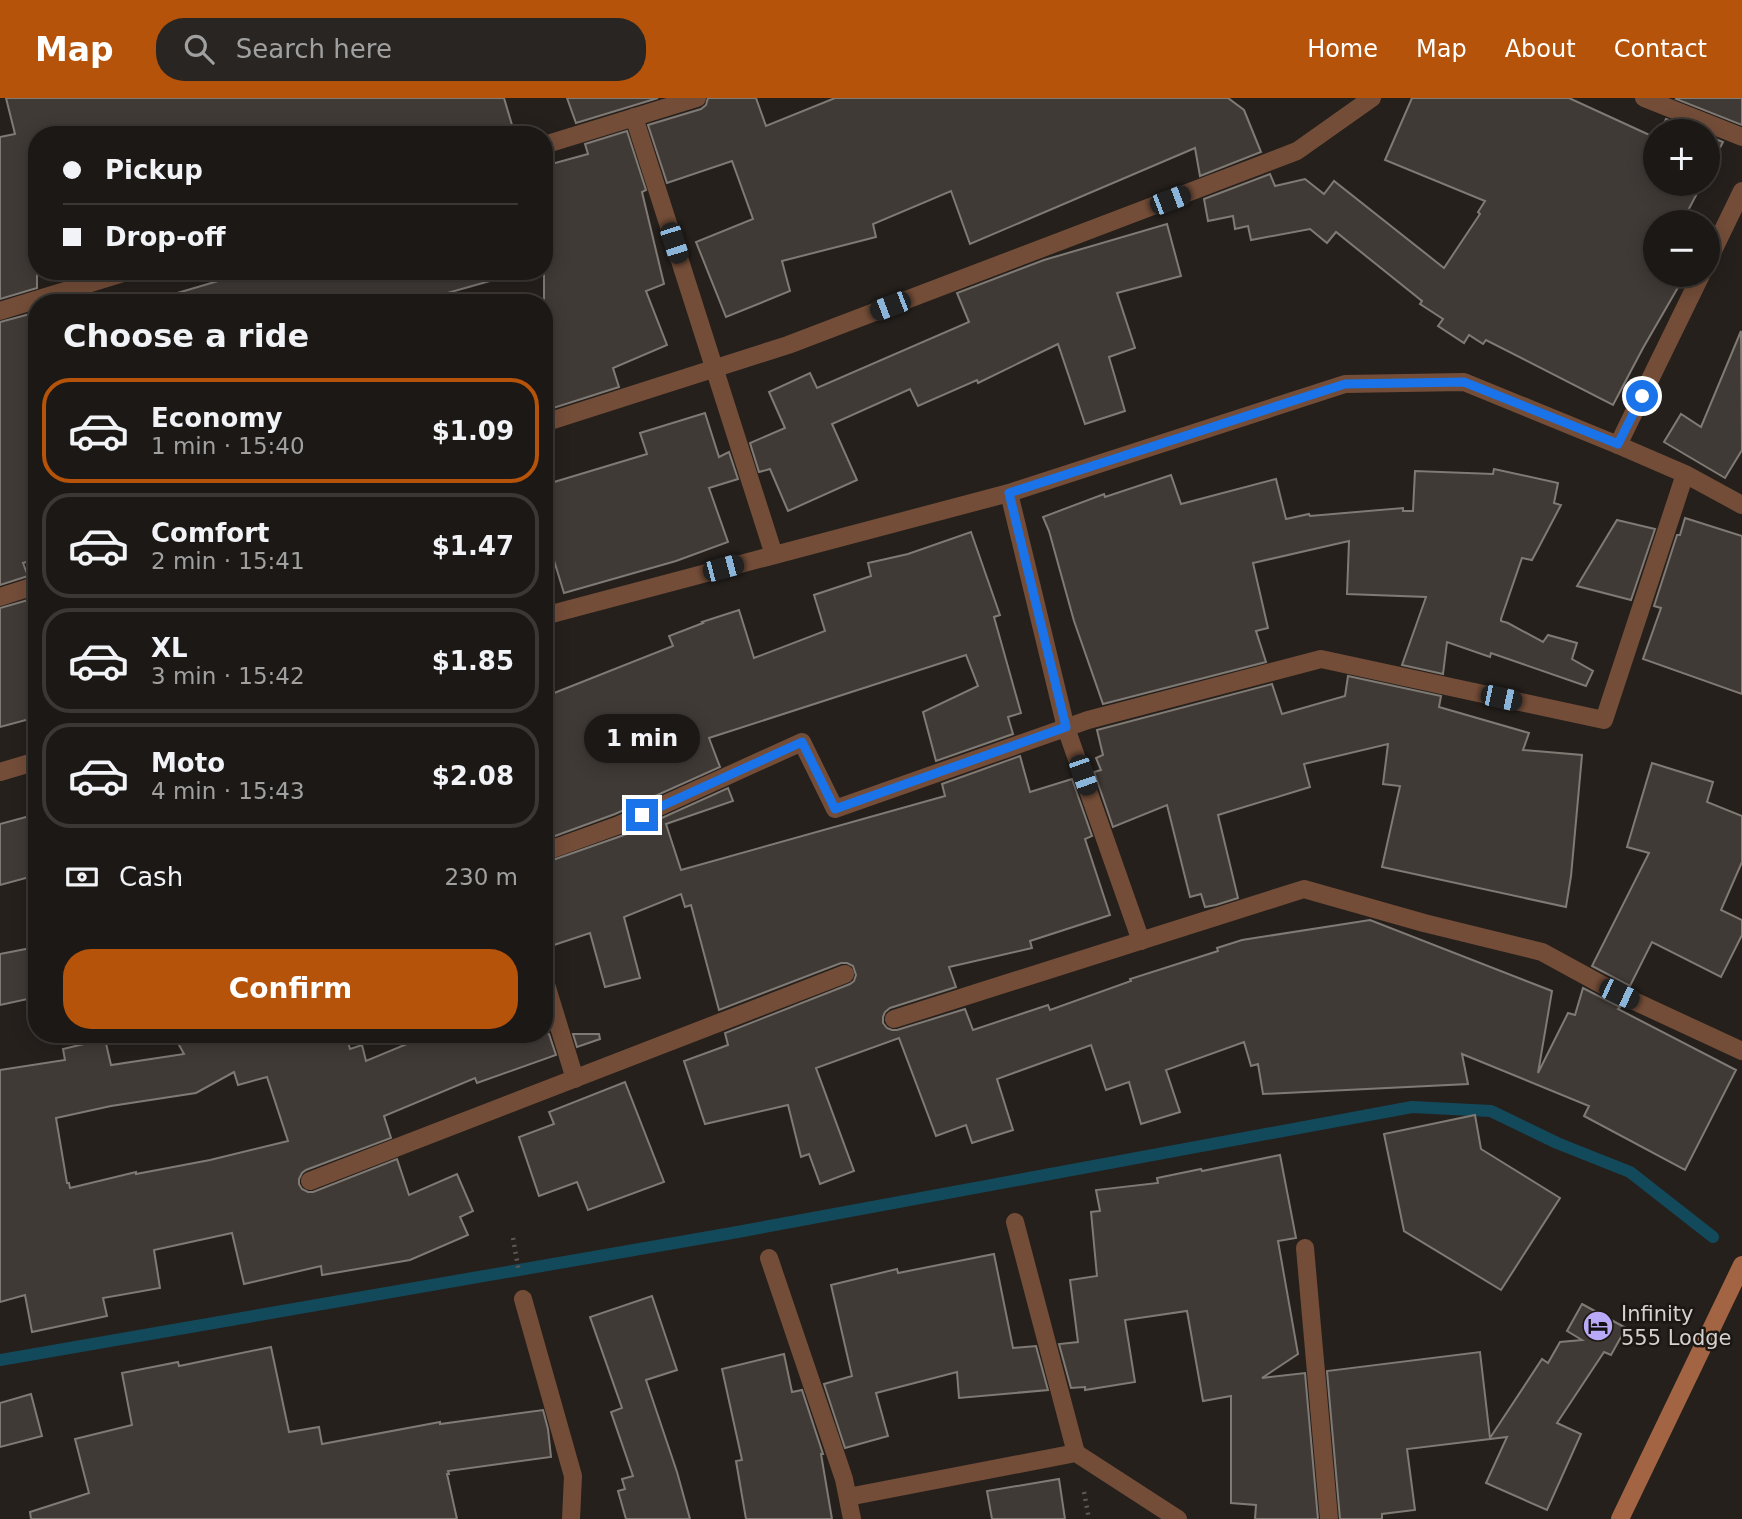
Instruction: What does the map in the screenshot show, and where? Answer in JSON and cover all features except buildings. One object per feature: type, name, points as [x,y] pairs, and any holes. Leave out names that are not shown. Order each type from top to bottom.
[{"type":"main road","points":[[1620,1519],[1742,1265]]},
{"type":"street","points":[[553,142],[697,98]]},
{"type":"street","points":[[553,420],[788,345],[1297,151],[1372,98]]},
{"type":"street","points":[[1644,98],[1742,137]]},
{"type":"street","points":[[634,117],[774,555]]},
{"type":"street","points":[[1720,236],[1742,191]]},
{"type":"street","points":[[80,294],[110,280]]},
{"type":"street","points":[[1618,444],[1695,287]]},
{"type":"street","points":[[0,311],[28,305]]},
{"type":"street","points":[[553,614],[1009,493],[1345,384],[1464,382],[1618,444],[1685,474],[1742,505]]},
{"type":"street","points":[[553,849],[619,825],[802,742],[835,809],[1088,720],[1321,659],[1604,720],[1685,474]]},
{"type":"street","points":[[1009,493],[1066,727],[1142,941]]},
{"type":"street","points":[[0,597],[28,588]]},
{"type":"street","points":[[0,772],[28,764]]},
{"type":"street","points":[[894,1019],[1304,889],[1424,923],[1542,952],[1619,994],[1742,1051]]},
{"type":"street","points":[[310,1181],[845,974]]},
{"type":"street","points":[[553,1007],[575,1079]]},
{"type":"street","points":[[1015,1222],[1076,1452],[1178,1519]]},
{"type":"street","points":[[1305,1248],[1329,1519]]},
{"type":"street","points":[[769,1258],[844,1479],[852,1519]]},
{"type":"street","points":[[523,1299],[573,1476],[572,1519]]},
{"type":"street","points":[[848,1497],[1076,1452]]},
{"type":"waterway","points":[[0,1360],[732,1233],[1412,1107],[1491,1111],[1557,1143],[1630,1172],[1713,1237]]},
{"type":"place","name":"Infinity 555 Lodge","points":[[1598,1326]]},
{"type":"route","points":[[642,815],[802,742],[835,809],[1066,727],[1009,493],[1345,384],[1464,382],[1618,444],[1642,396]]}]
